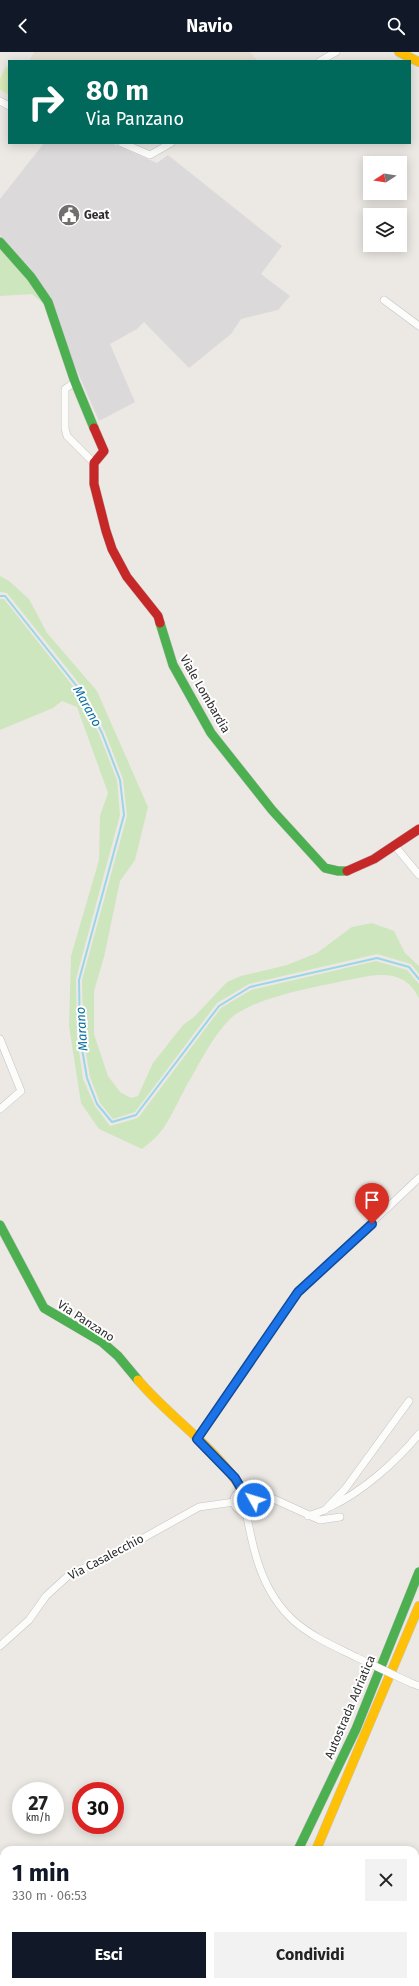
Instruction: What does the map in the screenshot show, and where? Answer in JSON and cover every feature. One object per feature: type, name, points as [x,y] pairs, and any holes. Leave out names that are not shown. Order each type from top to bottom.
[{"type":"main road","points":[[399,52],[419,62]]},
{"type":"main road","name":"Viale Lombardia","points":[[0,242],[31,277],[48,302],[76,382],[104,451],[94,463],[94,484],[112,549],[128,577],[158,616],[173,665],[207,726],[272,810],[325,868],[336,871],[346,871],[358,867],[395,846]]},
{"type":"main road","points":[[395,846],[419,829]]},
{"type":"main road","name":"Via Panzano","points":[[0,1225],[44,1308],[102,1342],[118,1356],[155,1400],[197,1439],[235,1478],[242,1490]]},
{"type":"main road","name":"Autostrada Adriatica","points":[[300,1846],[356,1729],[419,1572]]},
{"type":"main road","name":"Autostrada Adriatica","points":[[318,1846],[419,1606]]},
{"type":"street","points":[[322,60],[336,52]]},
{"type":"street","points":[[124,144],[150,155],[169,144]]},
{"type":"street","points":[[384,300],[419,326]]},
{"type":"street","points":[[76,382],[64,388],[65,428],[67,436],[94,463]]},
{"type":"street","points":[[395,846],[419,875]]},
{"type":"street","points":[[0,1039],[21,1091],[0,1108]]},
{"type":"street","points":[[197,1439],[298,1292],[419,1178]]},
{"type":"street","points":[[324,1510],[345,1489],[409,1401]]},
{"type":"street","points":[[308,1516],[350,1498],[408,1448],[419,1434]]},
{"type":"street","points":[[242,1490],[247,1491],[254,1497],[253,1506],[246,1511],[239,1510],[234,1502],[235,1496],[242,1490]]},
{"type":"street","points":[[254,1497],[265,1495],[308,1516],[324,1520],[340,1517]]},
{"type":"street","name":"Via Casalecchio","points":[[0,1646],[29,1620],[46,1596],[68,1576],[129,1546],[199,1507],[234,1502]]},
{"type":"street","points":[[246,1511],[257,1561],[273,1596],[294,1621],[322,1641],[419,1686]]},
{"type":"shaded area","points":[[34,52],[250,52],[257,60],[30,60]]},
{"type":"shaded area","points":[[43,144],[113,144],[157,163],[168,155],[282,246],[261,274],[290,296],[278,310],[241,319],[231,334],[189,368],[144,322],[137,329],[110,344],[135,402],[99,421],[35,274],[0,235],[0,199]]},
{"type":"green space","points":[[6,67],[8,68],[8,94],[0,90],[0,78]]},
{"type":"green space","points":[[0,248],[28,279],[44,304],[32,294],[0,296]]},
{"type":"green space","points":[[0,576],[9,581],[29,599],[47,633],[97,691],[148,807],[135,860],[120,881],[104,957],[94,991],[94,1034],[108,1076],[120,1092],[131,1098],[138,1096],[153,1063],[183,1025],[194,1017],[227,982],[241,976],[287,965],[317,953],[352,927],[372,923],[394,931],[405,953],[419,966],[419,974],[411,964],[377,954],[249,984],[217,1003],[135,1112],[113,1119],[100,1103],[90,1077],[83,1036],[82,980],[127,816],[123,779],[105,732],[82,687],[7,593],[0,592]]},
{"type":"green space","points":[[0,599],[4,599],[76,690],[99,734],[117,780],[120,815],[76,979],[77,1037],[83,1079],[95,1106],[110,1126],[138,1118],[221,1008],[251,990],[376,961],[407,970],[419,984],[419,998],[407,982],[399,978],[382,975],[363,977],[288,993],[254,1004],[230,1019],[212,1041],[166,1124],[158,1135],[142,1149],[99,1129],[81,1103],[69,1026],[71,956],[99,860],[100,816],[108,793],[77,707],[62,701],[53,708],[0,730]]},
{"type":"waterway","name":"Marano","points":[[0,596],[5,596],[79,689],[102,733],[120,780],[124,815],[79,980],[80,1037],[87,1078],[97,1104],[112,1122],[136,1115],[219,1006],[250,987],[377,958],[409,967],[419,979]]},
{"type":"traffic: fast","points":[[0,242],[31,277],[48,302],[75,382],[94,428]]},
{"type":"traffic: fast","points":[[160,623],[173,665],[211,733],[272,810],[325,868],[338,871],[347,871]]},
{"type":"traffic: fast","points":[[0,1225],[44,1308],[102,1342],[118,1356],[138,1380]]},
{"type":"traffic: fast","points":[[300,1846],[356,1729],[419,1572]]},
{"type":"traffic: slow","points":[[399,52],[419,62]]},
{"type":"traffic: slow","points":[[138,1380],[220,1460],[242,1490]]},
{"type":"traffic: slow","points":[[318,1846],[419,1606]]},
{"type":"traffic: jam","points":[[94,428],[104,451],[94,463],[94,484],[112,549],[127,577],[158,616],[160,623]]},
{"type":"traffic: jam","points":[[347,871],[374,859],[419,829]]},
{"type":"place","name":"Geat","points":[[69,215]]},
{"type":"route","points":[[254,1500],[252,1494],[242,1490],[235,1478],[197,1439],[298,1292],[372,1224]]}]
